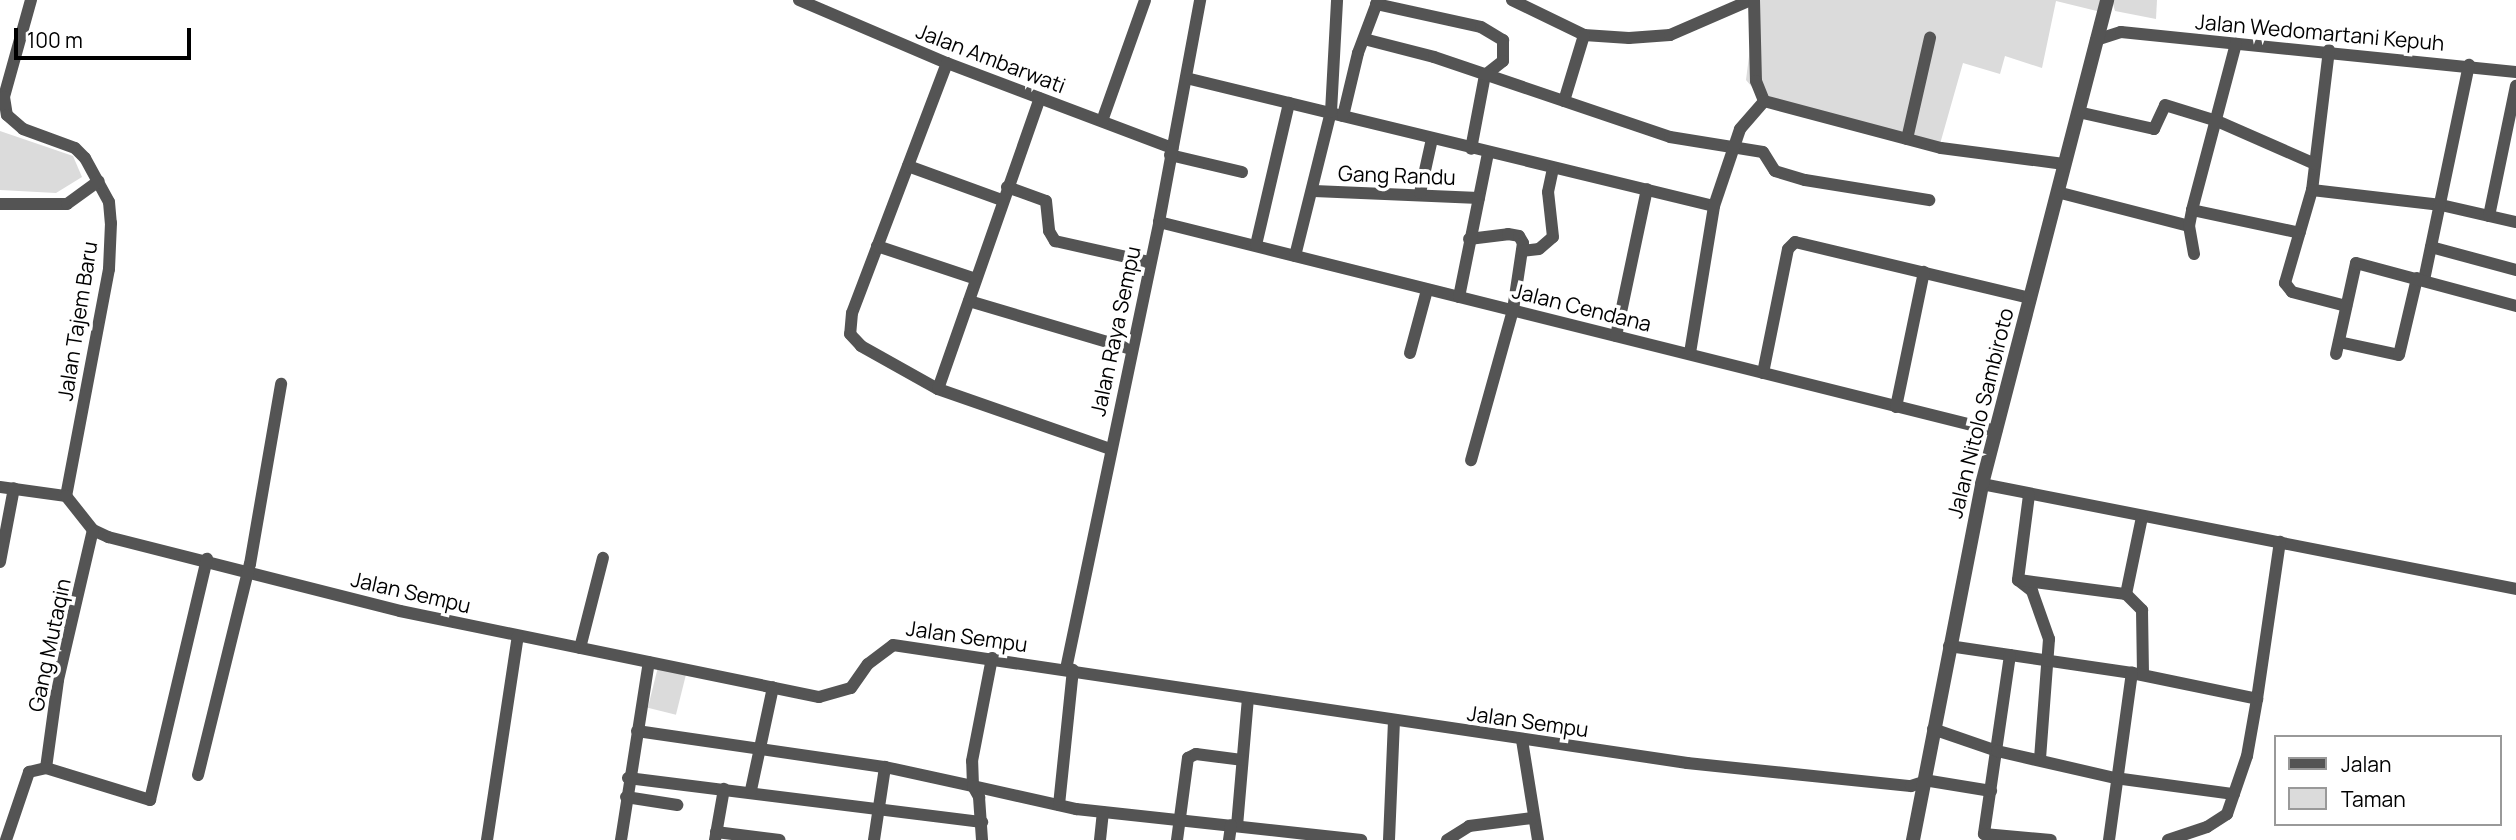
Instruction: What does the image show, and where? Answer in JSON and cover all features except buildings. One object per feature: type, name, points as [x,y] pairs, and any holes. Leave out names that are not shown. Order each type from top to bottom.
[{"type":"street","name":"Jalan Tajem Baru","points":[[31,0],[5,97],[6,115],[23,129],[75,148],[95,170],[109,202],[111,246],[66,496]]},
{"type":"street","name":"Jalan Ambarwati","points":[[799,0],[947,63],[1102,121],[1171,151],[1242,172]]},
{"type":"street","points":[[1102,121],[1144,0]]},
{"type":"street","name":"Jalan Raya Sempu","points":[[1059,805],[1070,670],[1110,449],[1159,222],[1200,0]]},
{"type":"street","points":[[1337,0],[1337,114]]},
{"type":"street","points":[[1512,0],[1584,35],[1629,38],[1670,35],[1753,0],[1756,81],[1764,101]]},
{"type":"street","name":"Jalan Nitolo Sambiroto","points":[[1913,840],[1920,786],[1982,484],[2106,0]]},
{"type":"street","points":[[1295,256],[1337,114],[1377,2],[1498,35],[1505,56],[1499,67],[1485,75],[1471,149]]},
{"type":"street","points":[[2102,16],[2121,32]]},
{"type":"street","name":"Jalan Wedomartani Kepuh","points":[[2096,40],[2121,32],[2329,50],[2516,72]]},
{"type":"street","points":[[1564,101],[1584,35]]},
{"type":"street","points":[[1907,139],[1930,38]]},
{"type":"street","points":[[1364,39],[1485,75],[1670,136],[1763,152],[1775,171],[1805,180],[1929,200]]},
{"type":"street","points":[[2194,254],[2189,226],[2192,209],[2236,44]]},
{"type":"street","points":[[2329,50],[2312,190],[2287,288],[2346,306]]},
{"type":"street","points":[[947,63],[852,313],[850,334],[861,346],[938,389],[1110,449]]},
{"type":"street","points":[[2469,65],[2431,247],[2420,279],[2399,355],[2338,348],[2356,263],[2420,279],[2516,306]]},
{"type":"street","points":[[1186,78],[1714,206]]},
{"type":"street","points":[[2489,216],[2516,86]]},
{"type":"street","points":[[938,389],[1004,194],[1040,98]]},
{"type":"street","points":[[1764,101],[1907,139],[2064,164]]},
{"type":"street","points":[[1690,353],[1714,206],[1745,118],[1764,101]]},
{"type":"street","points":[[1256,245],[1289,103]]},
{"type":"street","points":[[2078,112],[2154,129],[2165,105],[2217,121],[2315,164]]},
{"type":"street","points":[[1420,193],[1432,139]]},
{"type":"street","points":[[1460,297],[1469,239],[1488,153]]},
{"type":"street","points":[[908,166],[1004,194],[1046,201],[1049,231],[1055,241],[1149,262]]},
{"type":"street","points":[[1522,251],[1539,249],[1553,237],[1548,192],[1553,169]]},
{"type":"street","points":[[0,204],[67,204],[99,181]]},
{"type":"street","points":[[1616,336],[1647,189]]},
{"type":"street","points":[[2312,190],[2441,205],[2516,222]]},
{"type":"street","name":"Gang Randu","points":[[1314,191],[1420,193],[1479,198]]},
{"type":"street","points":[[2057,192],[2189,226]]},
{"type":"street","points":[[2192,209],[2300,233]]},
{"type":"street","name":"Jalan Cendana","points":[[1159,222],[1996,431]]},
{"type":"street","points":[[1469,239],[1520,236],[1522,251],[1513,310],[1471,460]]},
{"type":"street","points":[[1763,373],[1790,244],[1800,242],[2030,298]]},
{"type":"street","points":[[877,246],[976,279]]},
{"type":"street","points":[[2431,247],[2516,270]]},
{"type":"street","points":[[1896,407],[1924,272]]},
{"type":"street","points":[[1410,353],[1427,289]]},
{"type":"street","points":[[969,301],[1131,349]]},
{"type":"street","points":[[198,775],[248,570],[281,384]]},
{"type":"street","points":[[1982,484],[2516,589]]},
{"type":"street","points":[[0,486],[66,496],[93,530]]},
{"type":"street","points":[[0,562],[14,488]]},
{"type":"street","points":[[2018,580],[2029,495]]},
{"type":"street","points":[[2126,594],[2142,517]]},
{"type":"street","name":"Jalan Sempu","points":[[93,530],[518,636],[818,697],[837,694],[851,688],[868,664],[893,645],[1522,740],[1920,786],[1991,791]]},
{"type":"street","name":"Gang Mutaqin","points":[[46,768],[58,680],[93,530]]},
{"type":"street","points":[[2168,840],[2216,823],[2227,814],[2247,756],[2280,542]]},
{"type":"street","points":[[580,648],[603,558]]},
{"type":"street","points":[[6,840],[6,812],[23,778],[46,768],[150,800],[207,559]]},
{"type":"street","points":[[2018,580],[2126,594],[2142,610],[2138,674],[2115,778],[2109,840]]},
{"type":"street","points":[[2018,580],[2032,590],[2048,626],[2049,660],[2040,759]]},
{"type":"street","points":[[486,840],[518,636]]},
{"type":"street","points":[[1949,646],[2138,674],[2257,699]]},
{"type":"street","points":[[2010,655],[1984,834],[2051,840]]},
{"type":"street","points":[[982,840],[979,797],[973,786],[972,761],[992,659]]},
{"type":"street","points":[[621,840],[628,778],[649,662]]},
{"type":"street","points":[[751,790],[773,687]]},
{"type":"street","points":[[1229,840],[1234,826],[1248,698]]},
{"type":"street","points":[[1389,840],[1394,722]]},
{"type":"street","points":[[1933,729],[1997,751],[2115,778],[2234,794]]},
{"type":"street","points":[[637,731],[885,766],[1059,805],[1103,812],[1234,826],[1279,837],[1361,840]]},
{"type":"street","points":[[1522,740],[1532,818],[1538,840]]},
{"type":"street","points":[[1177,840],[1188,758],[1196,754],[1242,760]]},
{"type":"street","points":[[874,840],[885,766]]},
{"type":"street","points":[[628,778],[751,790],[982,822]]},
{"type":"street","points":[[724,789],[715,836],[780,840]]},
{"type":"street","points":[[626,797],[677,806]]},
{"type":"street","points":[[1100,840],[1103,812]]},
{"type":"street","points":[[1447,840],[1469,826],[1532,818]]},
{"type":"green space","points":[[1756,0],[2101,0],[2101,12],[2056,1],[2042,68],[2005,56],[2000,74],[1963,63],[1940,144],[1764,101],[1746,80]]},
{"type":"green space","points":[[2112,0],[2157,0],[2156,19],[2115,11]]},
{"type":"green space","points":[[0,131],[73,156],[82,177],[56,193],[0,190]]},
{"type":"green space","points":[[658,667],[686,674],[676,715],[648,708]]}]
